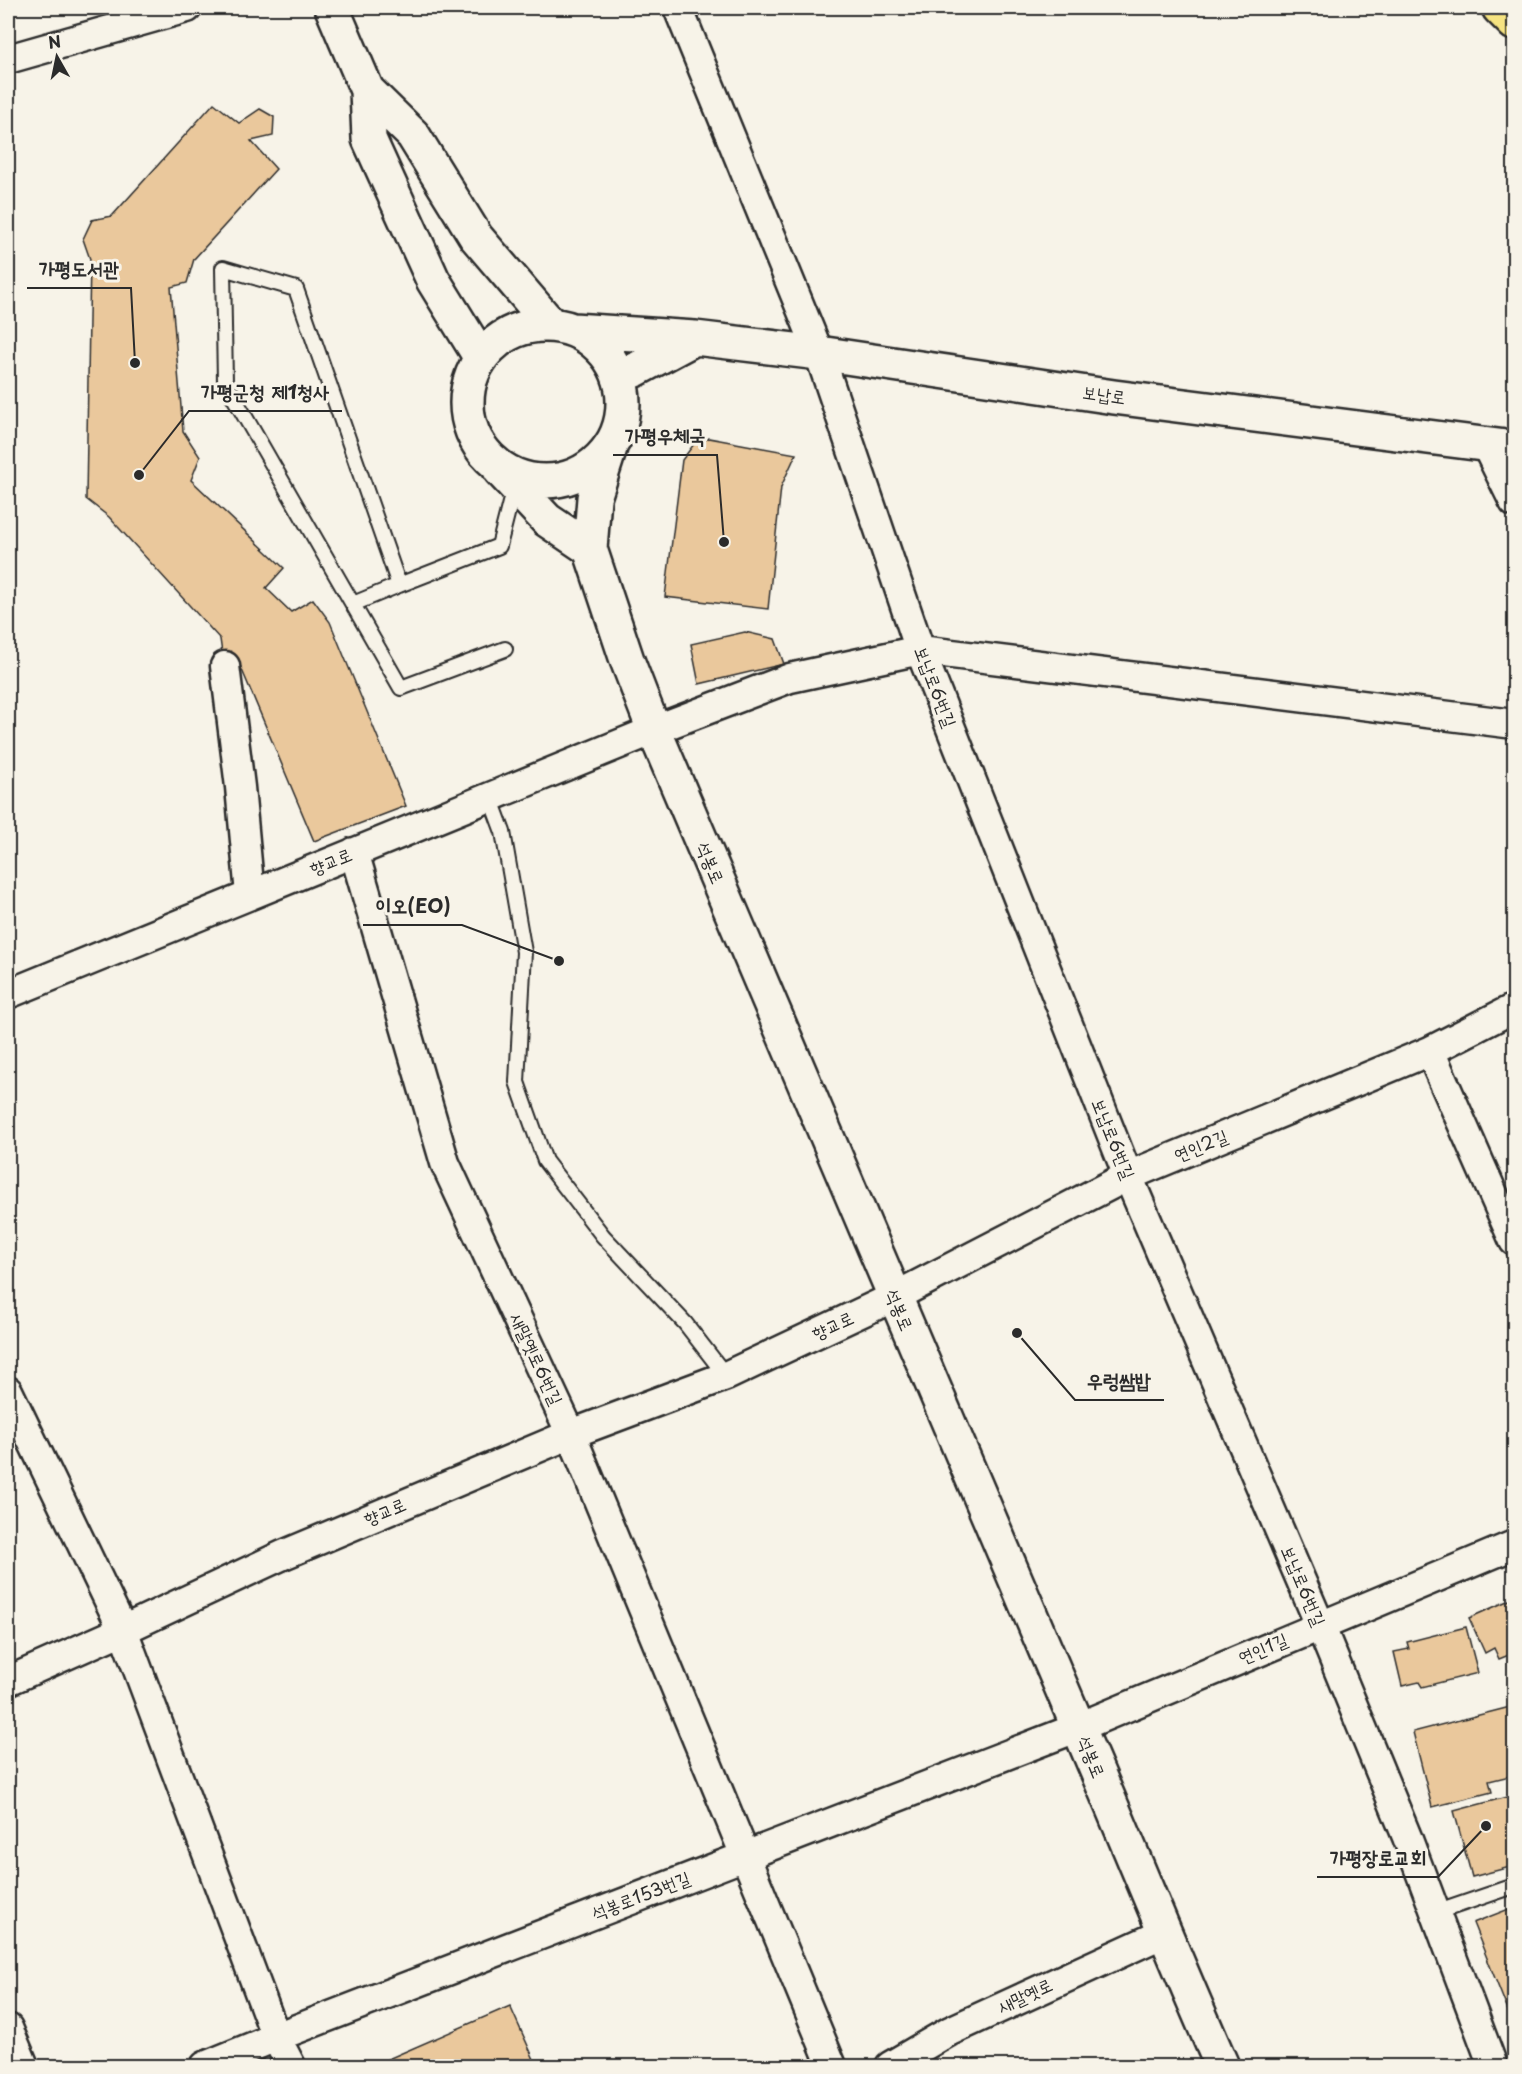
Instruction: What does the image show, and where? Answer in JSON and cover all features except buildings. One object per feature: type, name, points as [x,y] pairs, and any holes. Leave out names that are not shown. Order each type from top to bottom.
[{"type":"main road","points":[[332,8],[367,90],[369,139],[433,280],[481,358]]},
{"type":"main road","points":[[1499,8],[1515,23]]},
{"type":"main road","points":[[367,90],[412,135],[476,237],[562,327]]},
{"type":"main road","points":[[531,326],[562,327],[592,340],[608,356],[619,376],[624,399],[621,424],[610,447],[594,498],[590,549],[548,520],[480,448],[471,430],[467,412],[467,393],[472,375],[481,358],[494,343],[512,332],[531,326]]},
{"type":"main road","name":"보납로","points":[[562,327],[695,338],[819,353],[1114,397],[1500,446]]},
{"type":"main road","points":[[619,376],[695,338]]},
{"type":"main road","points":[[504,473],[542,481],[568,478],[592,466],[610,447]]},
{"type":"main road","name":"석봉로","points":[[590,549],[627,660],[654,730],[1222,2067]]},
{"type":"street","points":[[8,60],[188,8]]},
{"type":"street","name":"보납로6번길","points":[[678,8],[819,353],[920,650],[1128,1176],[1320,1625],[1407,1837],[1493,2067]]},
{"type":"street","points":[[1500,446],[1515,501]]},
{"type":"street","name":"향교로","points":[[8,994],[654,730],[790,678],[920,650],[1515,724]]},
{"type":"street","points":[[225,666],[250,895]]},
{"type":"street","name":"새말옛로6번길","points":[[354,852],[444,1163],[571,1434],[832,2067]]},
{"type":"street","name":"연인2길","points":[[894,1297],[1128,1176],[1430,1051],[1515,1008]]},
{"type":"street","points":[[1430,1051],[1515,1241]]},
{"type":"street","name":"향교로","points":[[8,1681],[283,1555],[571,1434],[726,1376],[894,1297]]},
{"type":"street","points":[[8,1391],[123,1630],[276,2037],[291,2067]]},
{"type":"street","name":"연인1길","points":[[1079,1727],[1515,1545]]},
{"type":"street","name":"석봉로153번길","points":[[204,2067],[276,2037],[1079,1727]]},
{"type":"street","name":"새말옛로","points":[[890,2067],[950,2031],[1164,1933]]},
{"type":"street","points":[[8,2028],[24,2067]]},
{"type":"lane","points":[[399,585],[296,289],[223,268],[225,382],[401,688],[505,649]]},
{"type":"lane","points":[[353,604],[500,546],[504,473]]},
{"type":"lane","points":[[490,797],[503,832],[524,952],[517,1082],[545,1161],[603,1236],[685,1323],[726,1376]]},
{"type":"lane","points":[[1436,1913],[1515,1886]]},
{"type":"place","name":"가평도서관","points":[[135,363]]},
{"type":"place","name":"가평군청 제1청사","points":[[139,475]]},
{"type":"place","name":"가평우체국","points":[[724,542]]},
{"type":"place","name":"이오(EO)","points":[[559,961]]},
{"type":"place","name":"우렁쌈밥","points":[[1017,1333]]},
{"type":"place","name":"가평장로교회","points":[[1486,1826]]}]
